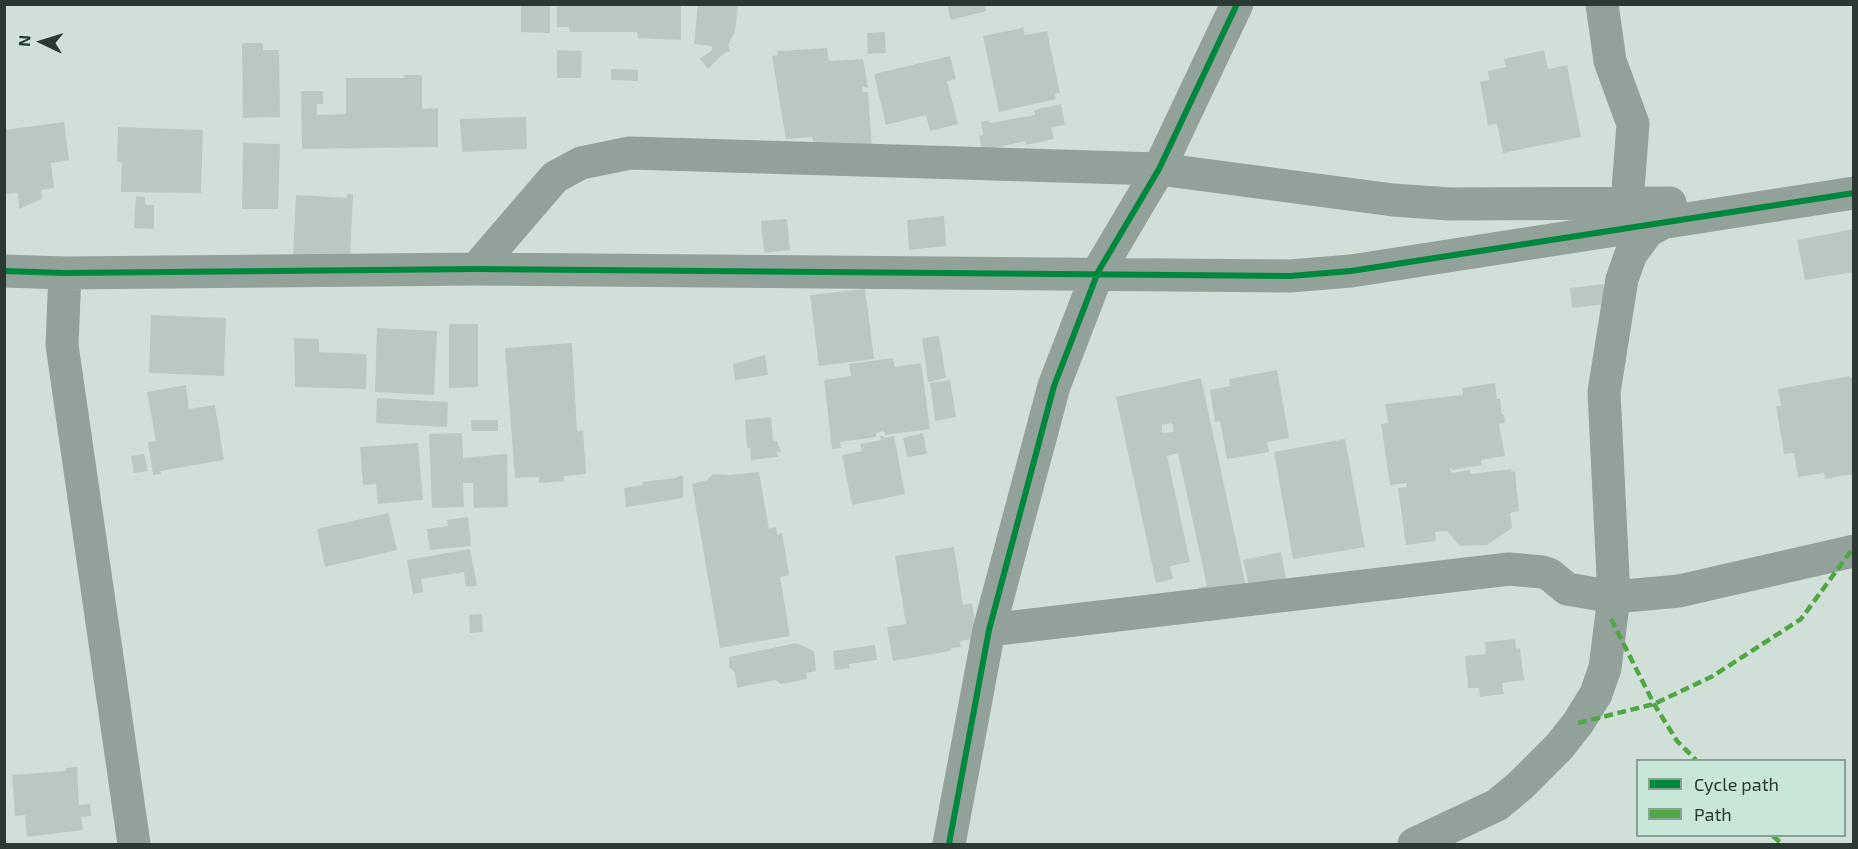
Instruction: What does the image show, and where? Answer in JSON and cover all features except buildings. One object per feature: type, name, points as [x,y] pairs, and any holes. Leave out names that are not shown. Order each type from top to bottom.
[{"type":"street","points":[[949,844],[989,630],[1054,386],[1098,273],[1159,169],[1237,4]]},
{"type":"street","points":[[1602,4],[1610,61],[1633,123],[1627,203]]},
{"type":"street","points":[[476,269],[555,177],[581,163],[630,153],[1159,169],[1403,201],[1783,203]]},
{"type":"street","points":[[4,270],[65,273],[476,269],[1320,275],[1854,193]]},
{"type":"street","points":[[1414,844],[1497,805],[1559,747],[1578,723],[1596,694],[1605,668],[1614,597],[1604,392],[1625,270],[1631,254],[1648,231],[1668,220]]},
{"type":"street","points":[[65,273],[62,345],[134,844]]},
{"type":"street","points":[[989,630],[1509,569],[1542,572],[1549,574],[1567,589],[1614,597],[1699,588],[1854,551]]},
{"type":"marked path","points":[[1578,723],[1654,704],[1713,676],[1801,619],[1851,551]]},
{"type":"marked path","points":[[1611,619],[1654,704],[1677,741],[1695,759]]},
{"type":"marked path","points":[[1774,837],[1782,844]]},
{"type":"cycle path","points":[[949,844],[989,630],[1054,386],[1098,272],[1159,169],[1237,4]]},
{"type":"cycle path","points":[[4,271],[65,273],[476,269],[1290,276],[1351,271],[1854,193]]}]
